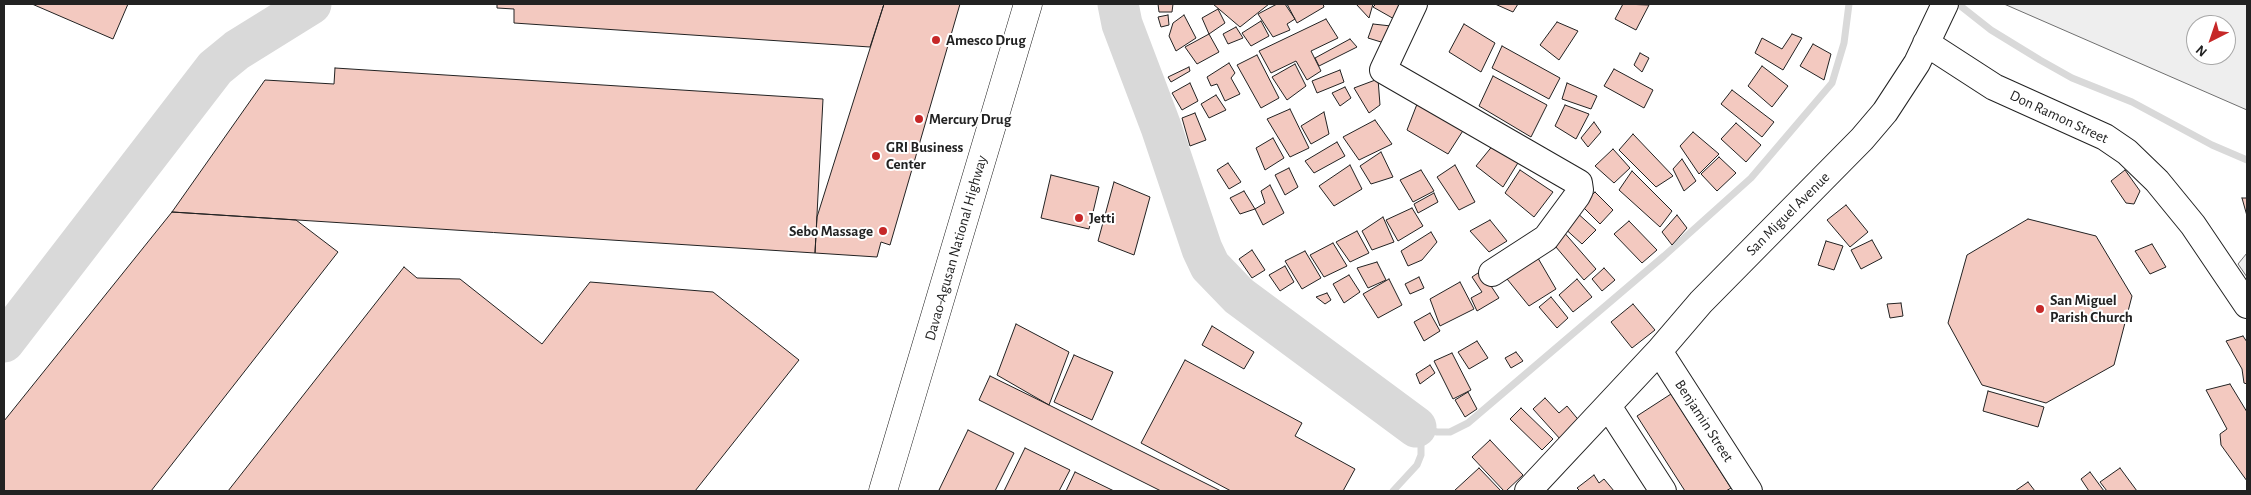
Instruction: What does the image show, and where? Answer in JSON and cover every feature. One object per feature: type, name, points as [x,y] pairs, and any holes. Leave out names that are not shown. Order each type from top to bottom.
[{"type":"highway","name":"Davao-Agusan National Highway","points":[[883,491],[1028,4]]},
{"type":"street","points":[[1414,4],[1383,70],[1579,183],[1580,190],[1578,196],[1546,238],[1492,273]]},
{"type":"street","name":"San Miguel Avenue","points":[[1528,491],[1659,351],[1724,278],[1803,201],[1868,132],[1905,83],[1944,6]]},
{"type":"street","name":"Don Ramon Street","points":[[1926,44],[1994,87],[2105,137],[2128,152],[2156,181],[2192,225],[2247,304]]},
{"type":"street","name":"Benjamin Street","points":[[1659,351],[1749,491]]},
{"type":"street","points":[[1608,406],[1663,491]]},
{"type":"shaded area","points":[[2004,4],[2247,4],[2247,110]]},
{"type":"shaded area","points":[[2247,253],[2247,277],[2238,264]]},
{"type":"building","points":[[32,4],[128,4],[113,39]]},
{"type":"building","points":[[497,4],[884,4],[870,47],[514,23],[514,9],[497,8]]},
{"type":"building","name":"GRI Business Center","points":[[884,4],[960,4],[890,245],[881,242],[877,257],[815,253],[817,217]]},
{"type":"building","points":[[1158,4],[1173,4],[1172,12],[1159,12]]},
{"type":"building","points":[[1213,4],[1269,4],[1240,27]]},
{"type":"building","points":[[1277,4],[1285,4],[1295,19],[1287,24],[1290,30],[1273,37],[1258,14]]},
{"type":"building","points":[[1287,4],[1323,4],[1324,7],[1297,23]]},
{"type":"building","points":[[1356,4],[1373,4],[1369,18]]},
{"type":"building","points":[[1376,4],[1407,4],[1403,24],[1373,7]]},
{"type":"building","points":[[1495,4],[1518,4],[1513,12]]},
{"type":"building","points":[[1623,4],[1649,5],[1636,30],[1615,19]]},
{"type":"building","points":[[1218,9],[1225,23],[1209,34],[1202,18]]},
{"type":"building","points":[[1168,15],[1169,25],[1161,27],[1158,17]]},
{"type":"building","points":[[1184,15],[1196,38],[1176,51],[1169,36],[1173,23]]},
{"type":"building","points":[[1326,19],[1338,38],[1311,51],[1321,71],[1307,80],[1296,61],[1271,73],[1259,51]]},
{"type":"building","points":[[1261,21],[1269,36],[1251,46],[1242,33]]},
{"type":"building","points":[[1557,22],[1578,31],[1559,60],[1540,45]]},
{"type":"building","points":[[1373,24],[1400,27],[1394,46],[1368,38]]},
{"type":"building","points":[[1464,24],[1495,43],[1481,72],[1449,52]]},
{"type":"building","points":[[1236,27],[1243,38],[1228,44],[1223,34]]},
{"type":"building","points":[[1209,34],[1219,52],[1197,64],[1185,47]]},
{"type":"building","points":[[1792,34],[1802,38],[1783,70],[1755,53],[1762,38],[1782,49]]},
{"type":"building","points":[[1350,39],[1357,47],[1319,66],[1315,58]]},
{"type":"building","points":[[1813,44],[1831,54],[1824,80],[1800,66]]},
{"type":"building","points":[[1502,46],[1560,78],[1549,99],[1492,68]]},
{"type":"building","points":[[1640,53],[1649,58],[1642,72],[1634,65]]},
{"type":"building","points":[[1257,55],[1279,98],[1261,108],[1237,65]]},
{"type":"building","points":[[1229,63],[1235,73],[1231,78],[1240,94],[1225,101],[1217,84],[1211,86],[1207,77]]},
{"type":"building","points":[[1295,64],[1306,86],[1287,100],[1272,77]]},
{"type":"building","points":[[1762,66],[1788,86],[1772,107],[1748,86]]},
{"type":"building","points":[[1189,67],[1190,71],[1171,82],[1168,77]]},
{"type":"building","points":[[335,68],[823,99],[815,253],[172,212],[265,80],[334,84]]},
{"type":"building","points":[[1614,69],[1653,90],[1644,108],[1604,86]]},
{"type":"building","points":[[1340,70],[1344,82],[1317,93],[1312,81]]},
{"type":"building","points":[[1493,76],[1547,105],[1531,137],[1479,106]]},
{"type":"building","points":[[1378,79],[1380,105],[1369,113],[1354,88]]},
{"type":"building","points":[[1190,83],[1198,101],[1182,110],[1172,93]]},
{"type":"building","points":[[1567,83],[1597,96],[1591,109],[1562,99]]},
{"type":"building","points":[[1345,87],[1351,98],[1340,106],[1332,93]]},
{"type":"building","points":[[1732,90],[1774,122],[1762,137],[1721,104]]},
{"type":"building","points":[[1216,95],[1226,110],[1209,118],[1201,104]]},
{"type":"building","points":[[1419,99],[1466,126],[1448,154],[1407,130]]},
{"type":"building","points":[[1565,105],[1589,114],[1576,139],[1555,126]]},
{"type":"building","points":[[1290,109],[1309,148],[1290,157],[1267,119]]},
{"type":"building","points":[[1324,112],[1329,134],[1311,144],[1301,126]]},
{"type":"building","points":[[1195,113],[1206,140],[1190,146],[1182,118]]},
{"type":"building","points":[[1375,120],[1392,144],[1359,160],[1343,137]]},
{"type":"building","points":[[1594,122],[1601,132],[1588,147],[1581,138]]},
{"type":"building","points":[[1736,123],[1761,145],[1746,162],[1721,139]]},
{"type":"building","points":[[1693,132],[1719,154],[1699,174],[1680,146]]},
{"type":"building","points":[[1633,134],[1673,176],[1656,187],[1619,150]]},
{"type":"building","points":[[1273,138],[1284,158],[1265,170],[1256,148]]},
{"type":"building","points":[[1337,142],[1345,156],[1314,173],[1305,161]]},
{"type":"building","points":[[1494,144],[1521,158],[1503,187],[1476,166]]},
{"type":"building","points":[[1613,149],[1630,168],[1614,183],[1595,166]]},
{"type":"building","points":[[1381,152],[1393,177],[1371,184],[1360,166]]},
{"type":"building","points":[[1719,157],[1736,173],[1717,191],[1701,174]]},
{"type":"building","points":[[1682,159],[1696,181],[1684,191],[1673,169]]},
{"type":"building","points":[[1228,163],[1241,182],[1229,189],[1217,170]]},
{"type":"building","points":[[1350,165],[1362,189],[1334,206],[1319,186]]},
{"type":"building","points":[[1455,165],[1475,202],[1459,210],[1437,177]]},
{"type":"building","points":[[1289,168],[1298,187],[1285,195],[1275,175]]},
{"type":"building","points":[[1421,170],[1434,191],[1413,202],[1400,180]]},
{"type":"building","points":[[1520,170],[1553,192],[1534,217],[1505,193]]},
{"type":"building","points":[[2125,170],[2140,191],[2134,204],[2126,203],[2111,181]]},
{"type":"building","points":[[1632,171],[1672,211],[1660,227],[1619,190]]},
{"type":"building","points":[[1051,175],[1099,187],[1089,229],[1041,218]]},
{"type":"building","points":[[1114,182],[1150,197],[1134,255],[1098,241]]},
{"type":"building","points":[[1270,185],[1284,213],[1263,225],[1255,209],[1265,203],[1261,191]]},
{"type":"building","points":[[1244,191],[1255,209],[1240,214],[1230,198]]},
{"type":"building","points":[[1595,192],[1613,210],[1600,224],[1581,205]]},
{"type":"building","points":[[1434,193],[1438,202],[1418,213],[1414,204]]},
{"type":"building","points":[[2242,198],[2247,198],[2247,216]]},
{"type":"building","points":[[1846,205],[1868,232],[1850,247],[1827,220]]},
{"type":"building","points":[[1412,208],[1423,226],[1398,241],[1386,220]]},
{"type":"building","points":[[1575,211],[1596,230],[1582,244],[1562,226]]},
{"type":"building","points":[[172,212],[296,220],[338,252],[151,491],[4,491],[4,421]]},
{"type":"building","points":[[1677,215],[1687,228],[1672,245],[1662,232]]},
{"type":"building","points":[[1383,217],[1394,242],[1372,250],[1362,231]]},
{"type":"building","name":"San Miguel Parish Church","points":[[2028,219],[2096,236],[2132,296],[2114,365],[2046,403],[1982,385],[1948,323],[1967,255]]},
{"type":"building","points":[[1490,220],[1507,241],[1489,252],[1470,231]]},
{"type":"building","points":[[1629,221],[1657,250],[1642,263],[1614,234]]},
{"type":"building","points":[[1562,230],[1596,269],[1584,280],[1550,240]]},
{"type":"building","points":[[1357,231],[1369,253],[1350,262],[1336,242]]},
{"type":"building","points":[[1431,232],[1437,242],[1422,260],[1408,266],[1401,251]]},
{"type":"building","points":[[1872,240],[1882,258],[1861,269],[1851,250]]},
{"type":"building","points":[[1826,241],[1843,246],[1834,270],[1818,265]]},
{"type":"building","points":[[1333,243],[1347,266],[1324,277],[1310,255]]},
{"type":"building","points":[[2152,244],[2166,267],[2150,274],[2135,251]]},
{"type":"building","points":[[1252,250],[1265,270],[1252,278],[1239,259]]},
{"type":"building","points":[[1305,251],[1321,278],[1302,289],[1285,261]]},
{"type":"building","points":[[1535,253],[1556,289],[1529,306],[1503,274]]},
{"type":"building","points":[[1377,262],[1386,280],[1368,288],[1357,268]]},
{"type":"building","points":[[1285,266],[1294,282],[1280,291],[1269,275]]},
{"type":"building","points":[[404,267],[417,278],[460,279],[542,344],[590,282],[713,292],[799,360],[695,491],[228,491]]},
{"type":"building","points":[[1604,268],[1615,280],[1602,291],[1592,279]]},
{"type":"building","points":[[1481,271],[1499,298],[1477,311],[1471,298],[1482,292],[1472,277]]},
{"type":"building","points":[[1349,275],[1360,292],[1344,303],[1333,284]]},
{"type":"building","points":[[1419,277],[1424,288],[1410,294],[1405,284]]},
{"type":"building","points":[[1389,279],[1402,305],[1378,318],[1363,294]]},
{"type":"building","points":[[1577,279],[1592,297],[1573,312],[1559,295]]},
{"type":"building","points":[[1460,282],[1474,309],[1440,326],[1430,299]]},
{"type":"building","points":[[1327,293],[1331,300],[1325,304],[1316,297]]},
{"type":"building","points":[[1551,297],[1568,318],[1557,328],[1539,307]]},
{"type":"building","points":[[1901,303],[1903,316],[1890,318],[1887,304]]},
{"type":"building","points":[[1633,304],[1655,330],[1632,348],[1611,322]]},
{"type":"building","points":[[1430,313],[1440,331],[1424,341],[1414,322]]},
{"type":"building","points":[[1016,324],[1069,352],[1049,405],[997,375]]},
{"type":"building","points":[[1212,326],[1254,352],[1244,369],[1202,345]]},
{"type":"building","points":[[2243,336],[2247,342],[2247,384],[2244,383],[2242,369],[2226,341]]},
{"type":"building","points":[[1477,341],[1488,358],[1469,369],[1458,352]]},
{"type":"building","points":[[1516,352],[1523,361],[1511,368],[1505,358]]},
{"type":"building","points":[[1452,353],[1471,390],[1453,399],[1434,361]]},
{"type":"building","points":[[1074,355],[1113,372],[1092,420],[1054,402]]},
{"type":"building","points":[[1185,360],[1302,423],[1295,436],[1355,469],[1343,491],[1231,491],[1141,443]]},
{"type":"building","points":[[1430,365],[1435,373],[1420,384],[1416,374]]},
{"type":"building","points":[[990,376],[1221,491],[1161,491],[979,400]]},
{"type":"building","points":[[2230,384],[2247,412],[2247,481],[2221,445],[2220,434],[2227,429],[2206,390]]},
{"type":"building","points":[[1988,391],[2044,407],[2038,427],[1983,411]]},
{"type":"building","points":[[1468,392],[1477,409],[1465,417],[1455,400]]},
{"type":"building","points":[[1671,394],[1731,488],[1726,491],[1685,491],[1637,416]]},
{"type":"building","points":[[1545,398],[1559,413],[1567,406],[1581,423],[1561,440],[1533,409]]},
{"type":"building","points":[[1521,408],[1553,439],[1542,450],[1510,419]]},
{"type":"building","points":[[968,430],[1014,453],[995,491],[941,491],[939,490]]},
{"type":"building","points":[[1490,440],[1523,475],[1506,491],[1472,457]]},
{"type":"building","points":[[1025,448],[1070,470],[1059,491],[1004,491]]},
{"type":"building","points":[[1479,468],[1501,491],[1454,491]]},
{"type":"building","points":[[2120,468],[2137,491],[2107,491],[2100,482]]},
{"type":"building","points":[[1075,472],[1114,491],[1066,491]]},
{"type":"building","points":[[2090,472],[2104,491],[2089,491],[2081,479]]},
{"type":"building","points":[[1594,475],[1599,483],[1604,479],[1614,491],[1580,491],[1577,488]]},
{"type":"building","points":[[2028,482],[2035,491],[2015,491]]},
{"type":"waterway","points":[[4,342],[215,68],[237,50],[311,4]]},
{"type":"waterway","points":[[1118,4],[1122,24],[1161,127],[1202,249],[1210,266],[1239,296],[1416,427]]},
{"type":"waterway","points":[[1393,491],[1417,465],[1421,455],[1421,445],[1416,427],[1437,432],[1450,432],[1468,423],[1664,256],[1751,178],[1832,83],[1844,43],[1849,4]]},
{"type":"waterway","points":[[1958,4],[1991,30],[2072,78],[2132,102],[2212,145],[2247,160]]},
{"type":"place","name":"Amesco Drug","points":[[936,40]]},
{"type":"place","name":"Mercury Drug","points":[[919,119]]},
{"type":"place","name":"GRI Business Center","points":[[876,156]]},
{"type":"place","name":"Jetti","points":[[1079,218]]},
{"type":"place","name":"Sebo Massage","points":[[883,231]]},
{"type":"place","name":"San Miguel Parish Church","points":[[2040,309]]}]
